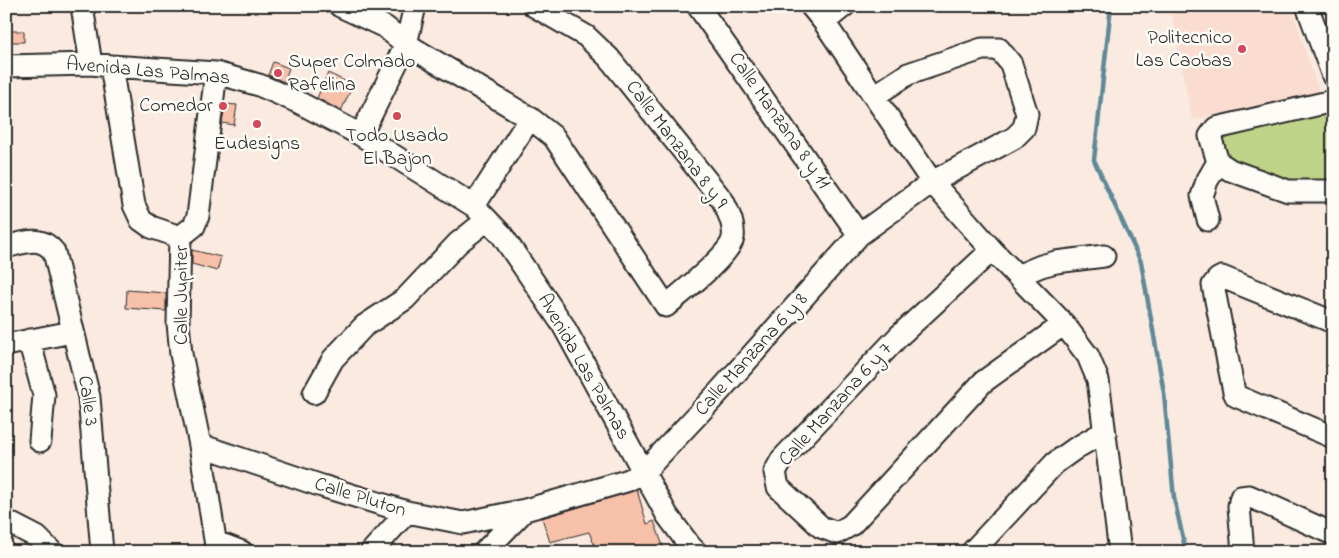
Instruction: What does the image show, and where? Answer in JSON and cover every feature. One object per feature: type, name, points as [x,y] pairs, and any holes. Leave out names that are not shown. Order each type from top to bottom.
[{"type":"street","points":[[82,6],[101,65],[134,205],[141,220],[151,227],[180,237]]},
{"type":"street","points":[[314,393],[333,359],[364,326],[405,299],[458,243],[480,213],[530,118],[406,44],[385,27],[340,6]]},
{"type":"street","points":[[361,135],[406,44],[415,6]]},
{"type":"street","name":"Calle Manzana 8 y 9","points":[[530,118],[554,138],[666,306],[725,254],[733,238],[731,218],[724,201],[609,58],[586,36],[534,6]]},
{"type":"street","name":"Calle Manzana 8 y 11","points":[[698,6],[859,235]]},
{"type":"street","points":[[844,6],[818,14],[932,182],[992,250],[1064,324],[1088,356],[1098,380],[1120,552]]},
{"type":"street","points":[[1307,6],[1333,76]]},
{"type":"street","name":"Calle Manzana 6 y 8","points":[[643,473],[717,394],[859,235],[932,182],[1014,138],[1024,128],[1027,114],[1011,64],[999,49],[982,49],[908,74],[874,96]]},
{"type":"street","name":"Avenida Las Palmas","points":[[6,66],[101,65],[216,73],[259,85],[298,102],[361,135],[480,213],[502,235],[563,325],[667,515],[696,552]]},
{"type":"street","name":"Calle Jupiter","points":[[216,73],[198,216],[194,226],[180,237],[178,323],[181,354],[200,445],[217,547]]},
{"type":"street","points":[[1333,101],[1216,128],[1212,130],[1210,136],[1218,162],[1230,170],[1288,191],[1333,191]]},
{"type":"street","points":[[1208,220],[1202,196],[1207,181],[1218,162]]},
{"type":"street","name":"Calle 3","points":[[6,247],[37,241],[45,242],[54,252],[89,397],[102,552]]},
{"type":"street","name":"Calle Manzana 6 y 7","points":[[992,250],[899,336],[782,460],[775,472],[778,487],[821,527],[837,533],[851,525],[984,382],[1064,324]]},
{"type":"street","points":[[1017,276],[1056,262],[1104,256]]},
{"type":"street","points":[[1333,322],[1222,277],[1213,285],[1235,394],[1238,398],[1333,437]]},
{"type":"street","points":[[6,345],[72,332]]},
{"type":"street","points":[[29,340],[44,395],[40,441]]},
{"type":"street","points":[[972,552],[1055,463],[1104,432]]},
{"type":"street","name":"Calle Pluton","points":[[200,445],[407,512],[463,523],[525,510],[626,481],[643,473]]},
{"type":"street","points":[[1243,552],[1239,506],[1241,497],[1249,496],[1333,534]]},
{"type":"street","points":[[484,552],[525,510]]},
{"type":"street","points":[[371,552],[407,512]]},
{"type":"street","points":[[6,521],[37,537],[52,552]]},
{"type":"street","points":[[217,547],[242,552]]},
{"type":"shaded area","name":"Politecnico Las Caobas","points":[[1170,6],[1291,6],[1319,92],[1192,120]]},
{"type":"green space","points":[[1333,109],[1333,186],[1290,189],[1232,166],[1216,146],[1224,134]]},
{"type":"building","points":[[11,31],[24,31],[24,42],[11,42]]},
{"type":"building","name":"Super Colmado Rafelina","points":[[273,62],[289,68],[284,82],[268,75]]},
{"type":"building","points":[[328,73],[353,85],[341,111],[317,98]]},
{"type":"building","points":[[225,104],[237,105],[234,125],[222,123]]},
{"type":"building","points":[[192,250],[221,257],[217,271],[192,264]]},
{"type":"building","points":[[127,290],[166,293],[166,311],[126,308]]},
{"type":"building","points":[[637,490],[647,524],[654,521],[665,552],[597,552],[589,532],[550,542],[542,518]]},
{"type":"waterway","points":[[1111,6],[1094,160],[1141,262],[1164,393],[1174,498],[1186,552]]},
{"type":"place","name":"Politecnico Las Caobas","points":[[1242,49]]},
{"type":"place","name":"Super Colmado Rafelina","points":[[278,73]]},
{"type":"place","name":"Comedor","points":[[223,106]]},
{"type":"place","name":"Todo Usado El Bajon","points":[[397,116]]},
{"type":"place","name":"Eudesigns","points":[[257,124]]}]
